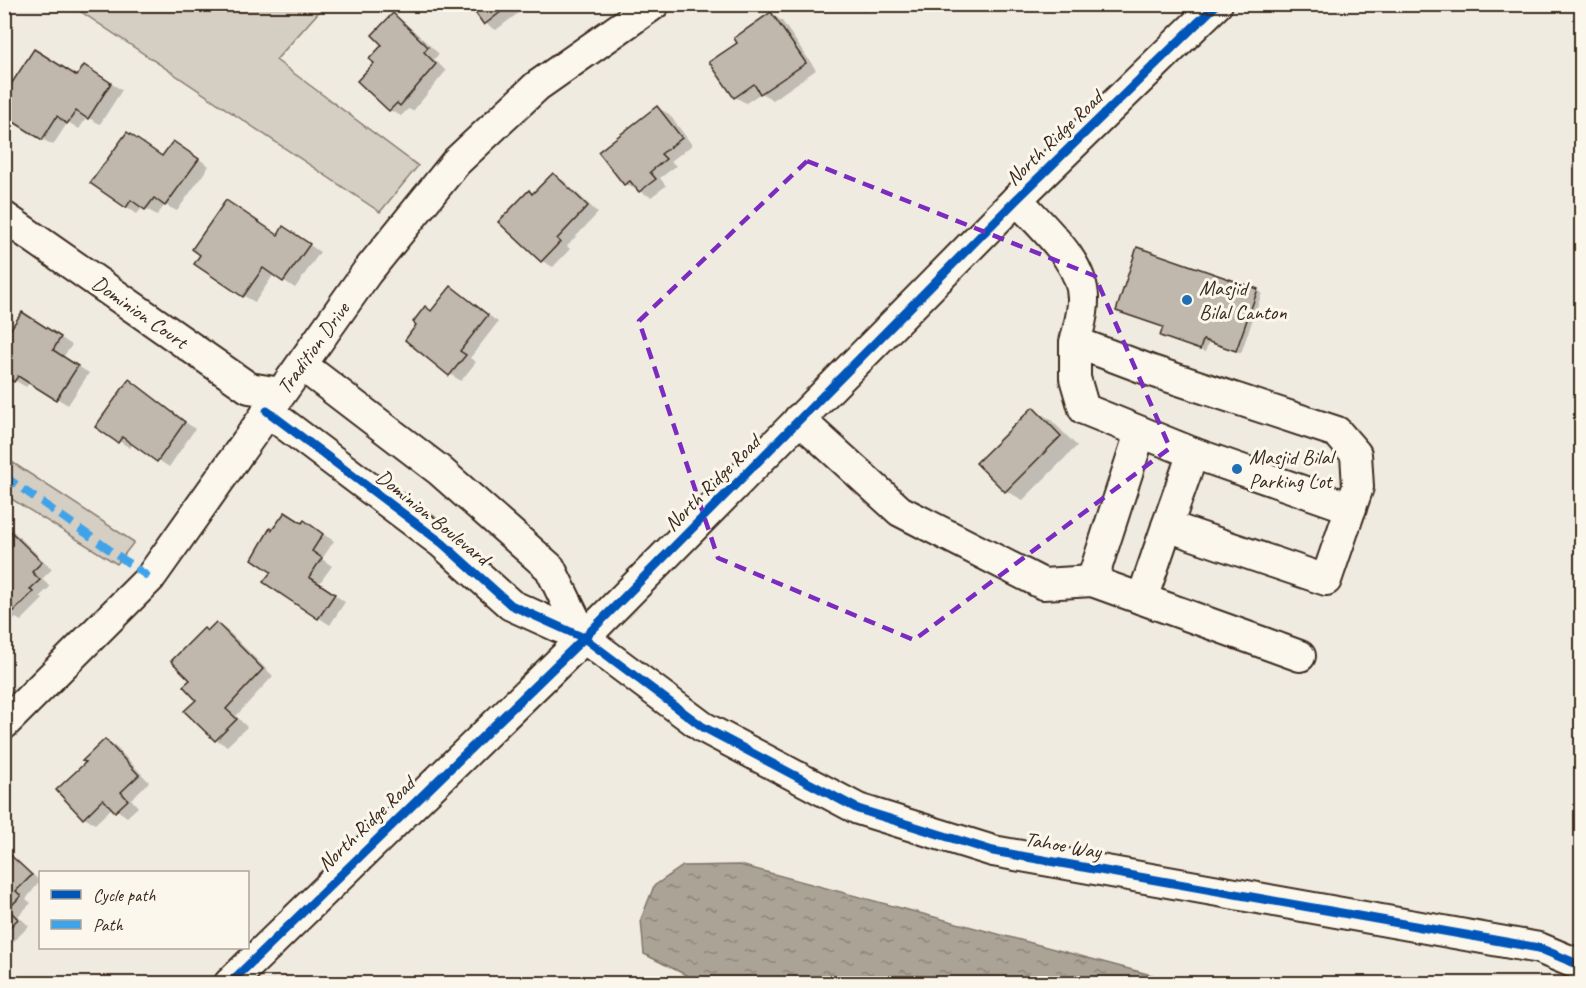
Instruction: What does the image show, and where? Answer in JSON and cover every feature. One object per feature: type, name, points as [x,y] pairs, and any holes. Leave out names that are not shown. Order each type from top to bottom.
[{"type":"street","name":"Tradition Drive","points":[[4,724],[150,578],[274,402],[303,366],[373,264],[456,162],[537,86],[654,4]]},
{"type":"street","name":"North Ridge Road","points":[[229,984],[584,638],[1017,200],[1217,4]]},
{"type":"street","points":[[1017,200],[1070,260],[1080,282],[1083,298],[1069,380],[1084,409],[1193,453],[1351,508]]},
{"type":"street","name":"Dominion Court","points":[[4,217],[249,388],[274,402]]},
{"type":"street","points":[[1075,342],[1152,371],[1337,432],[1356,454],[1358,487],[1326,580],[1167,526]]},
{"type":"street","name":"Dominion Boulevard","points":[[303,366],[439,470],[550,568],[584,638]]},
{"type":"street","name":"Dominion Boulevard","points":[[274,402],[442,543],[511,605],[584,638]]},
{"type":"street","points":[[800,420],[900,511],[1042,584],[1092,581],[1300,656]]},
{"type":"street","points":[[1092,581],[1140,433]]},
{"type":"street","points":[[1142,599],[1193,453]]},
{"type":"street","name":"Tahoe Way","points":[[584,638],[703,727],[858,809],[993,851],[1539,948],[1581,966]]},
{"type":"highlighted area","points":[[807,161],[1095,276],[1170,448],[914,640],[718,558],[639,321]]},
{"type":"shaded area","points":[[71,5],[325,5],[276,60],[418,166],[380,212]]},
{"type":"shaded area","points":[[4,457],[134,542],[117,564],[5,495]]},
{"type":"water","points":[[740,865],[1159,977],[1198,980],[1200,983],[702,983],[644,954],[641,919],[654,886],[683,866]]},
{"type":"building","points":[[469,4],[511,4],[484,25]]},
{"type":"building","points":[[771,12],[806,63],[760,94],[754,84],[734,98],[709,62],[737,43],[734,38]]},
{"type":"building","points":[[393,13],[428,47],[424,52],[436,64],[400,106],[397,103],[389,111],[357,81],[374,63],[369,59],[382,45],[372,35]]},
{"type":"building","points":[[34,49],[77,76],[84,65],[111,83],[88,119],[76,111],[67,124],[57,116],[42,140],[9,119],[12,115],[4,110],[4,95]]},
{"type":"building","points":[[657,106],[682,138],[661,154],[666,159],[650,172],[656,179],[639,192],[630,181],[624,185],[598,152]]},
{"type":"building","points":[[127,132],[162,156],[173,141],[199,159],[165,206],[154,198],[145,210],[131,200],[126,208],[90,183]]},
{"type":"building","points":[[553,173],[588,206],[557,239],[560,242],[541,262],[498,222],[529,190],[532,194]]},
{"type":"building","points":[[226,200],[278,235],[283,226],[310,244],[283,282],[263,268],[243,297],[194,264],[200,255],[192,249]]},
{"type":"building","name":"Masjid Bilal Canton","points":[[1137,247],[1258,289],[1236,351],[1203,340],[1200,350],[1160,336],[1163,327],[1116,311]]},
{"type":"building","points":[[451,286],[488,315],[460,351],[466,355],[449,376],[405,340],[416,325],[413,322],[425,306],[431,311]]},
{"type":"building","points":[[22,312],[61,337],[53,350],[78,366],[56,400],[18,376],[14,382],[4,376],[4,339]]},
{"type":"building","points":[[129,379],[185,422],[157,462],[122,437],[118,443],[95,427]]},
{"type":"building","points":[[1033,407],[1061,436],[1005,492],[976,463]]},
{"type":"building","points":[[285,512],[302,523],[304,520],[323,534],[312,551],[322,558],[309,577],[335,594],[318,619],[263,582],[271,572],[252,559],[270,528],[272,530]]},
{"type":"building","points":[[4,525],[42,562],[32,572],[40,580],[30,589],[33,592],[9,616],[4,613]]},
{"type":"building","points":[[216,622],[263,669],[226,709],[237,719],[215,741],[184,711],[196,700],[183,686],[190,680],[171,661],[204,628],[207,631]]},
{"type":"building","points":[[105,739],[139,775],[121,792],[128,800],[115,812],[103,799],[83,819],[56,790],[86,762],[82,761]]},
{"type":"building","points":[[4,849],[32,875],[16,891],[21,896],[8,909],[18,919],[4,933]]},
{"type":"marked path","points":[[4,476],[150,578]]},
{"type":"cycle path","points":[[229,984],[584,638],[1017,199],[1217,4]]},
{"type":"cycle path","points":[[267,411],[442,543],[511,605],[584,638],[703,727],[858,809],[993,851],[1539,948],[1582,966]]},
{"type":"place","name":"Masjid Bilal Canton","points":[[1187,300]]},
{"type":"place","name":"Masjid Bilal Parking Lot","points":[[1237,469]]}]
